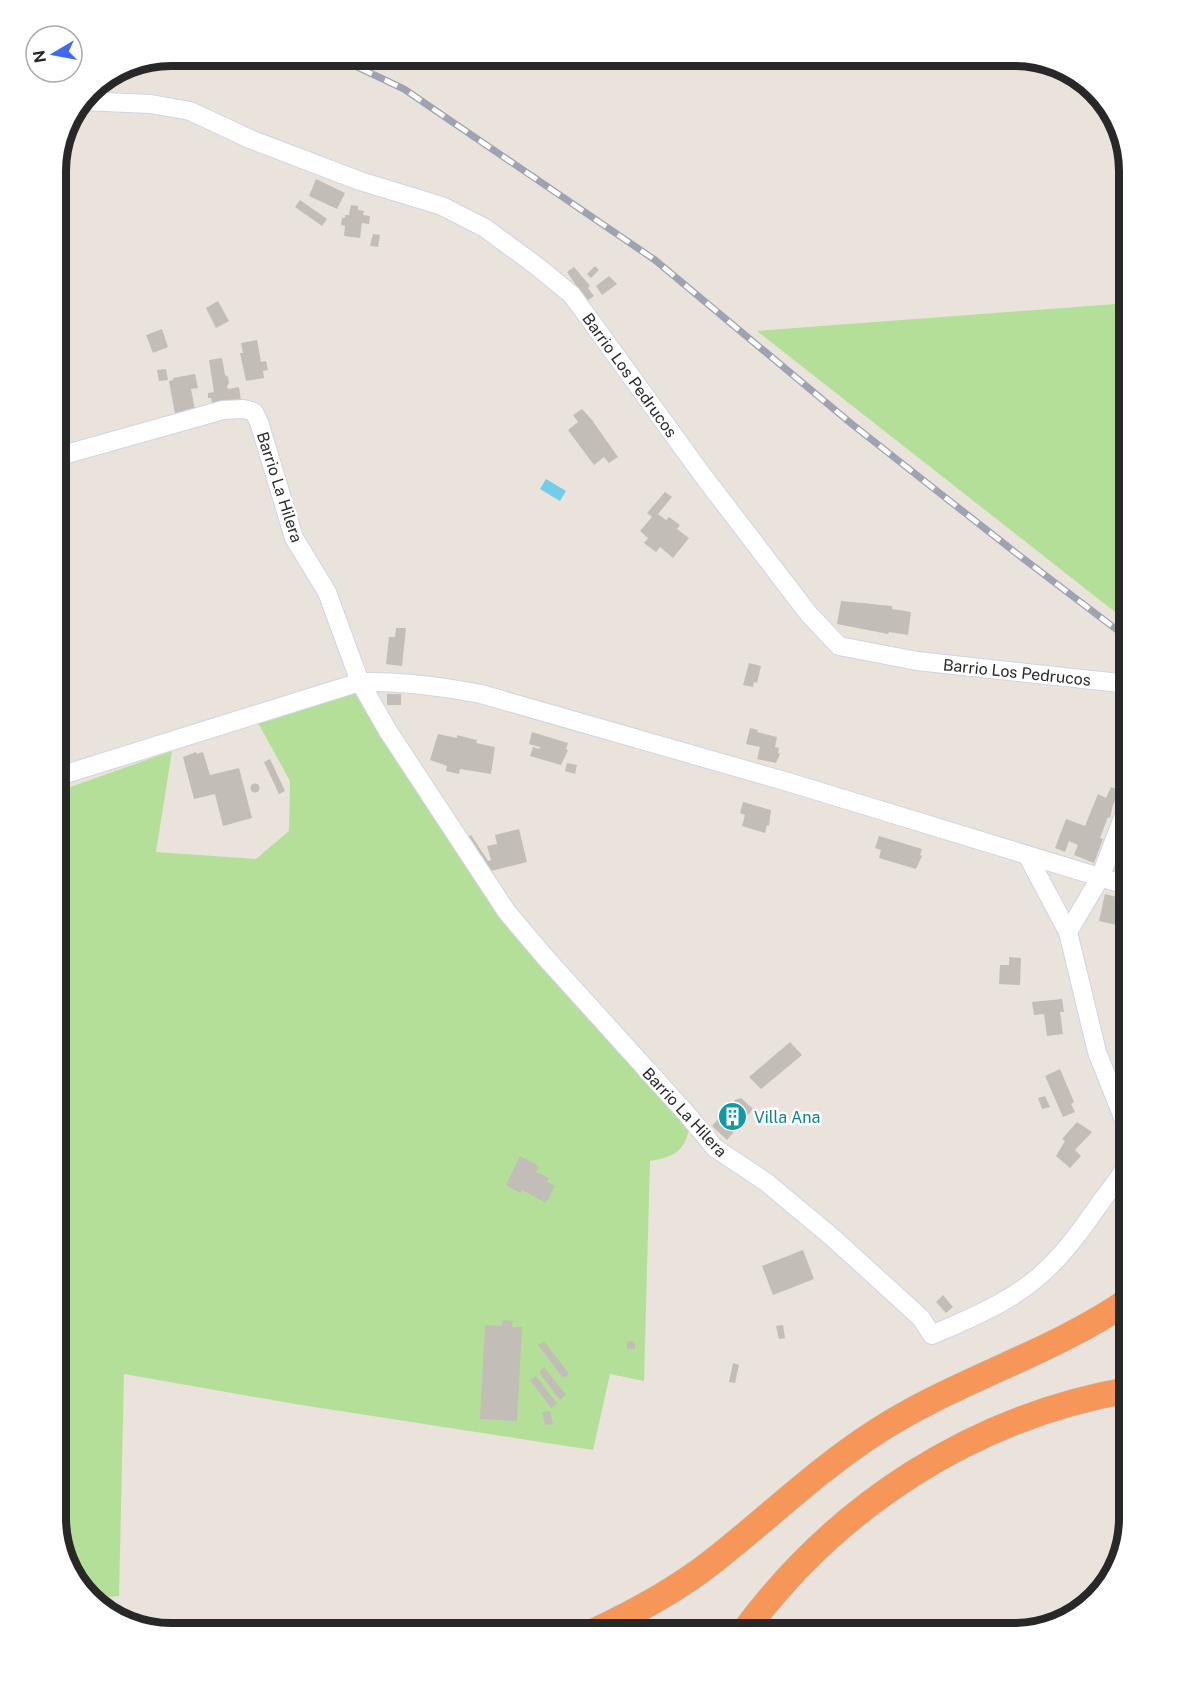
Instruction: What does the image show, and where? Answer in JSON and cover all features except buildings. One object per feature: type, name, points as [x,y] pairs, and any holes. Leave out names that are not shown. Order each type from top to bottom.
[{"type":"highway","points":[[612,1623],[644,1608],[680,1586],[840,1456],[878,1431],[960,1386],[1055,1342],[1119,1306]]},
{"type":"highway","points":[[751,1623],[789,1575],[841,1526],[876,1498],[935,1460],[1024,1418],[1119,1393]]},
{"type":"street","name":"Barrio Los Pedrucos","points":[[93,101],[151,104],[190,111],[250,139],[360,181],[442,206],[485,228],[572,295],[744,529],[808,613],[838,646],[917,661],[1119,683]]},
{"type":"street","name":"Barrio La Hilera","points":[[66,454],[223,410],[244,409],[254,412],[294,538],[327,592],[360,682],[388,731],[507,912],[686,1113],[714,1149],[766,1182],[832,1237],[921,1318],[932,1335],[1004,1301],[1029,1285],[1067,1248],[1119,1177]]},
{"type":"street","points":[[66,774],[360,682],[394,681],[481,694],[788,782],[1119,883]]},
{"type":"street","points":[[1068,932],[1100,878],[1119,830]]},
{"type":"street","points":[[1027,855],[1068,932],[1097,1052],[1119,1107]]},
{"type":"green space","points":[[1119,304],[1119,615],[757,331]]},
{"type":"green space","points":[[353,691],[501,908],[690,1125],[685,1141],[677,1152],[650,1161],[644,1381],[610,1374],[593,1450],[295,1404],[124,1374],[119,1596],[103,1598],[88,1582],[74,1558],[66,1518],[66,788],[172,751],[156,852],[256,859],[289,831],[290,781],[257,721]]},
{"type":"water","points":[[546,479],[566,491],[560,501],[540,489]]},
{"type":"railway","points":[[355,66],[404,89],[655,260],[853,425],[1119,631]]},
{"type":"place","name":"Villa Ana","points":[[733,1117]]}]
